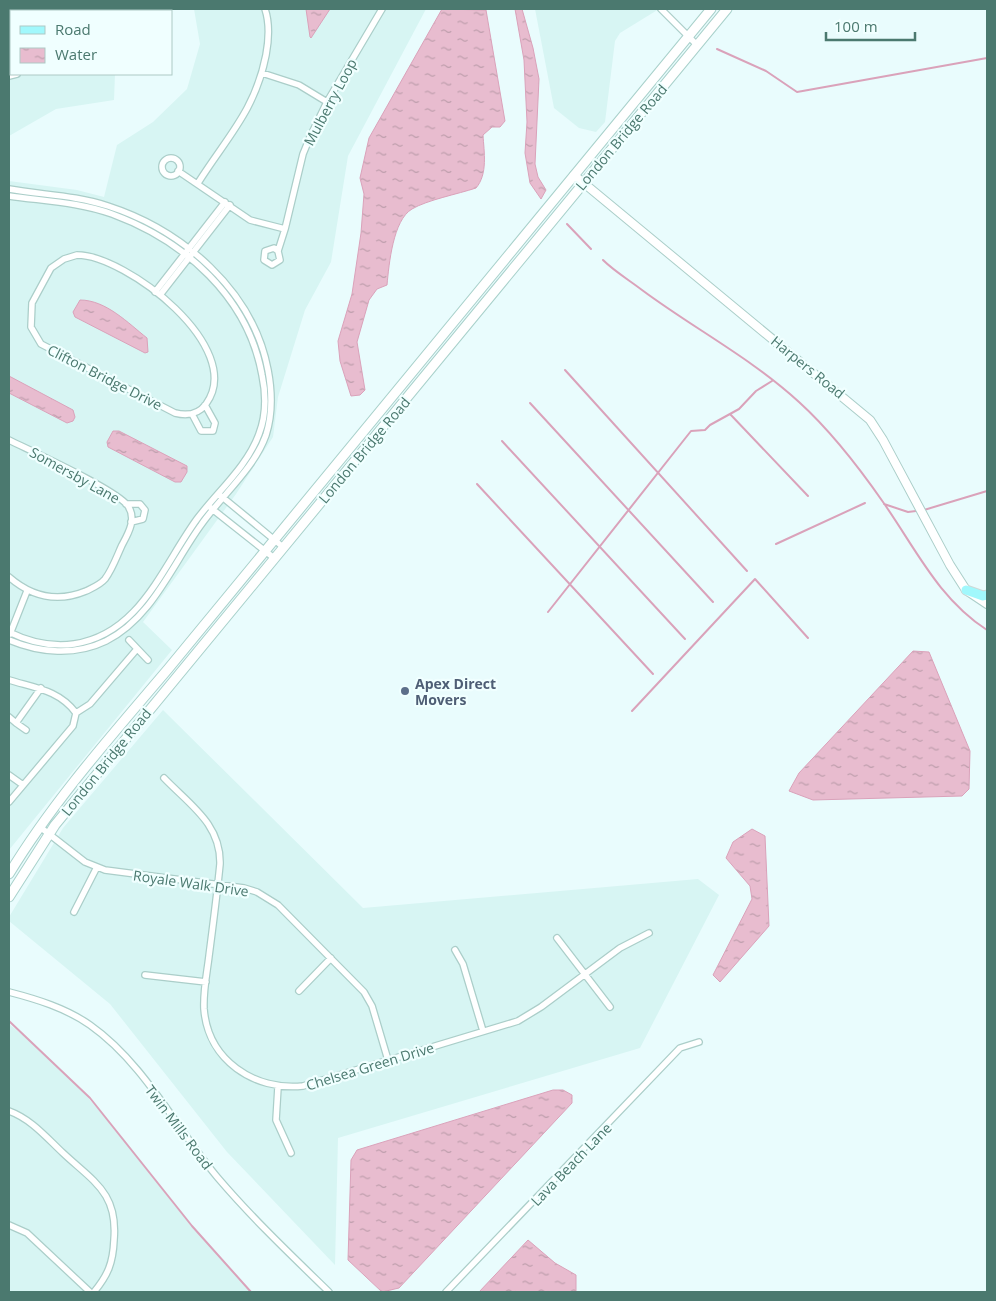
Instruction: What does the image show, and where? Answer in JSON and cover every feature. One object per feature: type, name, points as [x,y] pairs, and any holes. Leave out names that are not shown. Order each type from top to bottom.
[{"type":"main road","name":"London Bridge Road","points":[[9,874],[40,827],[84,768],[168,669],[711,9]]},
{"type":"main road","name":"London Bridge Road","points":[[9,897],[49,833],[727,9]]},
{"type":"main road","points":[[966,590],[983,596],[987,595]]},
{"type":"street","points":[[198,183],[247,112],[262,73],[269,39],[265,9]]},
{"type":"street","name":"Mulberry Loop","points":[[278,251],[303,154],[328,102],[382,9]]},
{"type":"street","points":[[662,9],[697,45]]},
{"type":"street","points":[[262,73],[299,85],[328,102]]},
{"type":"street","points":[[178,171],[250,220],[285,229]]},
{"type":"street","name":"Harpers Road","points":[[574,175],[870,420],[966,590],[987,604]]},
{"type":"street","points":[[9,189],[73,197],[109,206],[155,227],[221,278],[245,309],[262,345],[271,389],[270,422],[262,445],[210,508],[138,608],[112,631],[87,641],[57,645],[30,641],[9,632]]},
{"type":"street","points":[[9,196],[64,202],[111,214],[148,230],[189,253]]},
{"type":"street","points":[[157,294],[227,204]]},
{"type":"street","name":"Clifton Bridge Drive","points":[[192,414],[175,413],[47,348],[35,336],[31,327],[32,303],[51,268],[70,257],[87,255],[101,259],[157,294],[184,317],[209,352],[214,379],[211,395],[205,405]]},
{"type":"street","points":[[205,405],[214,424],[213,431],[201,431],[192,414],[205,405]]},
{"type":"street","name":"Somersby Lane","points":[[9,440],[113,494],[129,506],[131,522]]},
{"type":"street","points":[[220,495],[283,547]]},
{"type":"street","points":[[9,577],[27,591],[47,597],[60,598],[93,588],[104,580],[128,534],[131,522],[143,519],[145,510],[140,504],[126,504]]},
{"type":"street","points":[[210,508],[274,558]]},
{"type":"street","points":[[27,591],[9,632],[9,640],[39,650],[69,651],[96,645],[121,632],[148,606],[210,508]]},
{"type":"street","points":[[129,640],[148,660]]},
{"type":"street","points":[[9,802],[73,726],[76,713],[90,704],[137,649]]},
{"type":"street","points":[[9,680],[41,688],[60,696],[76,713]]},
{"type":"street","points":[[16,722],[41,688]]},
{"type":"street","points":[[9,718],[26,730]]},
{"type":"street","points":[[9,775],[23,785]]},
{"type":"street","name":"Chelsea Green Drive","points":[[164,778],[208,822],[215,834],[220,856],[206,982],[206,1019],[217,1048],[231,1065],[244,1075],[260,1082],[278,1087],[303,1086],[526,1017],[620,948],[649,932]]},
{"type":"street","name":"Royale Walk Drive","points":[[40,827],[77,856],[96,867],[117,873],[251,890],[272,900],[331,958],[368,999],[388,1060]]},
{"type":"street","points":[[74,912],[96,867]]},
{"type":"street","points":[[557,938],[610,1007]]},
{"type":"street","points":[[455,950],[463,964],[484,1031]]},
{"type":"street","points":[[299,991],[331,958]]},
{"type":"street","points":[[145,974],[206,982]]},
{"type":"street","name":"Twin Mills Road","points":[[9,992],[59,1008],[88,1024],[112,1043],[133,1066],[218,1177],[262,1227],[330,1292]]},
{"type":"street","name":"Lava Beach Lane","points":[[446,1292],[680,1048],[699,1042]]},
{"type":"street","points":[[278,1087],[276,1120],[291,1153]]},
{"type":"street","points":[[9,1111],[24,1116],[96,1184],[112,1205],[115,1219],[113,1258],[106,1277],[92,1292],[27,1234],[9,1225]]},
{"type":"shaded area","points":[[9,9],[122,9],[10,10],[10,75],[115,75],[114,100],[56,109],[9,136]]},
{"type":"shaded area","points":[[194,9],[426,9],[348,156],[331,262],[305,310],[278,397],[273,437],[236,494],[143,622],[172,650],[9,850],[9,181],[77,190],[104,197],[117,145],[153,122],[187,89],[200,44]]},
{"type":"shaded area","points":[[535,9],[659,9],[620,33],[615,41],[605,122],[596,132],[579,128],[554,108]]},
{"type":"shaded area","points":[[163,710],[363,908],[698,879],[719,895],[640,1048],[338,1138],[335,1265],[227,1152],[110,1004],[9,921],[9,917],[63,828]]},
{"type":"shaded area","points":[[9,1024],[29,1040],[83,1092],[124,1139],[175,1206],[251,1292],[9,1292]]},
{"type":"water","points":[[306,9],[330,9],[311,38],[310,37]]},
{"type":"water","points":[[442,9],[486,10],[505,121],[500,127],[492,127],[483,135],[484,170],[476,188],[418,206],[412,209],[400,223],[393,243],[387,285],[377,289],[369,300],[357,342],[365,390],[360,395],[351,396],[340,361],[338,341],[352,294],[361,233],[364,194],[360,178],[369,138]]},
{"type":"water","points":[[515,9],[522,9],[539,79],[535,164],[538,177],[546,190],[541,199],[530,183],[525,153],[527,122],[524,60]]},
{"type":"water","points":[[80,300],[99,304],[124,319],[147,338],[148,352],[145,353],[75,317],[73,312]]},
{"type":"water","points":[[9,376],[73,410],[75,417],[73,421],[67,423],[9,393]]},
{"type":"water","points":[[113,431],[119,431],[187,466],[187,472],[181,482],[175,482],[108,447],[107,442]]},
{"type":"water","points":[[913,651],[929,652],[970,751],[969,789],[962,796],[813,800],[789,791],[799,773]]},
{"type":"water","points":[[752,829],[765,836],[769,926],[720,982],[713,975],[752,899],[750,886],[726,858],[733,842]]},
{"type":"water","points":[[553,1090],[563,1090],[572,1095],[572,1103],[399,1288],[382,1292],[348,1260],[351,1160],[357,1150]]},
{"type":"water","points":[[528,1240],[555,1263],[576,1275],[576,1292],[479,1292]]},
{"type":"waterway","points":[[717,49],[766,71],[797,92],[987,58]]},
{"type":"waterway","points":[[567,224],[591,249]]},
{"type":"waterway","points":[[603,260],[661,304],[742,357],[781,386],[811,413],[864,475],[941,588],[970,617],[987,630]]},
{"type":"waterway","points":[[565,370],[747,571]]},
{"type":"waterway","points":[[548,612],[691,431],[705,430],[710,425],[739,409],[756,391],[772,381]]},
{"type":"waterway","points":[[530,403],[713,602]]},
{"type":"waterway","points":[[730,414],[808,496]]},
{"type":"waterway","points":[[502,441],[685,639]]},
{"type":"waterway","points":[[477,484],[653,674]]},
{"type":"waterway","points":[[924,510],[987,491]]},
{"type":"waterway","points":[[776,544],[865,503]]},
{"type":"waterway","points":[[884,504],[908,512],[916,511]]},
{"type":"waterway","points":[[632,711],[755,579],[808,638]]},
{"type":"waterway","points":[[9,1021],[90,1098],[192,1226],[251,1292]]},
{"type":"place","name":"Apex Direct Movers","points":[[405,691]]}]
